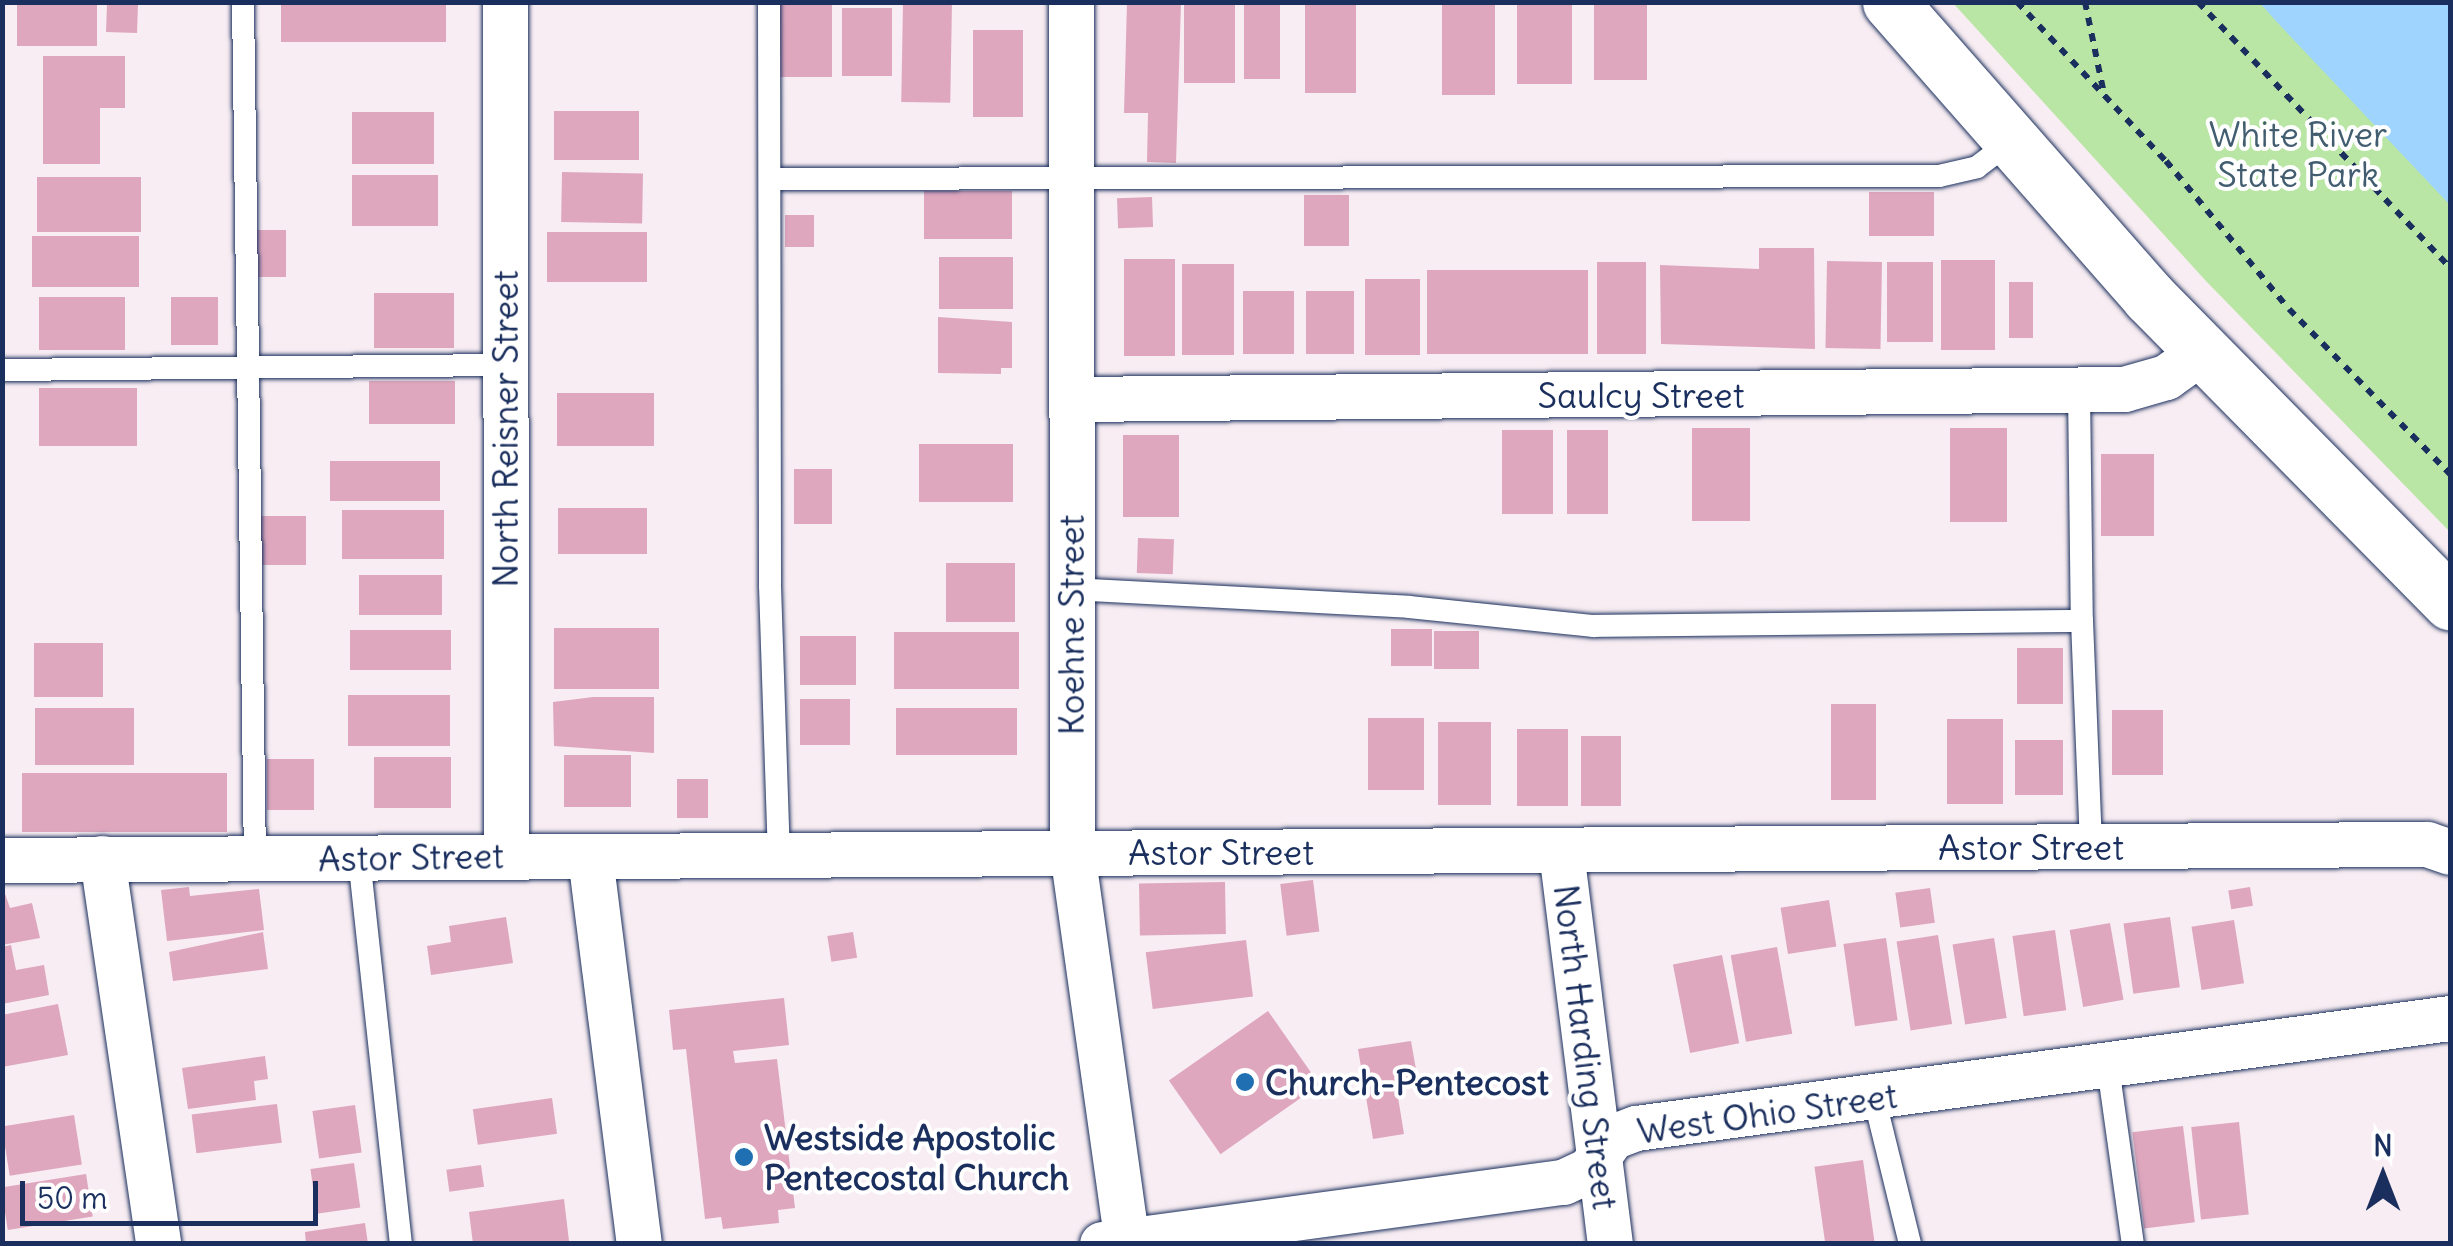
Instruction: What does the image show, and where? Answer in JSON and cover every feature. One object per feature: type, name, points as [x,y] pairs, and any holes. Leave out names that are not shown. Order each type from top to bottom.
[{"type":"main road","points":[[1890,2],[2010,142],[2201,352],[2450,602]]},
{"type":"street","name":"North Reisner Street","points":[[504,2],[506,856]]},
{"type":"street","name":"Koehne Street","points":[[1071,2],[1072,852],[1118,1242]]},
{"type":"street","name":"Saulcy Street","points":[[1071,398],[2124,389],[2166,377],[2201,352]]},
{"type":"street","name":"Astor Street","points":[[2,860],[2092,846],[2445,849]]},
{"type":"street","name":"North Harding Street","points":[[1561,851],[1610,1244]]},
{"type":"street","points":[[590,857],[639,1244]]},
{"type":"street","points":[[102,858],[158,1244]]},
{"type":"street","name":"West Ohio Street","points":[[1118,1242],[1563,1182],[1589,1170],[1612,1138],[1636,1128],[2450,1018]]},
{"type":"lane","points":[[243,2],[255,860]]},
{"type":"lane","points":[[768,2],[772,179],[770,586],[780,854]]},
{"type":"lane","points":[[772,179],[1939,176],[1976,168],[2010,142]]},
{"type":"lane","points":[[2,370],[505,366]]},
{"type":"lane","points":[[2079,390],[2082,621],[2092,846]]},
{"type":"lane","points":[[1071,589],[1409,607],[1594,626],[2082,621]]},
{"type":"lane","points":[[360,858],[401,1244]]},
{"type":"lane","points":[[2108,1067],[2133,1244]]},
{"type":"lane","points":[[1874,1097],[1910,1244]]},
{"type":"path","points":[[2017,2],[2166,161],[2289,309],[2450,474]]},
{"type":"path","points":[[2085,2],[2104,98]]},
{"type":"path","points":[[2198,2],[2450,268]]},
{"type":"green space","name":"White River State Park","points":[[1953,3],[2450,3],[2450,532],[2206,281]]},
{"type":"water","points":[[2260,3],[2450,3],[2450,205],[2275,20]]},
{"type":"building","points":[[17,2],[97,2],[97,46],[17,46]]},
{"type":"building","points":[[281,2],[446,2],[446,42],[281,42]]},
{"type":"building","points":[[780,2],[832,2],[832,77],[780,77]]},
{"type":"building","points":[[903,2],[952,3],[950,103],[901,102]]},
{"type":"building","points":[[1127,2],[1181,2],[1176,163],[1147,162],[1148,113],[1124,113]]},
{"type":"building","points":[[1184,2],[1235,2],[1235,83],[1184,83]]},
{"type":"building","points":[[1244,2],[1280,2],[1280,79],[1244,79]]},
{"type":"building","points":[[1305,2],[1356,2],[1356,93],[1305,93]]},
{"type":"building","points":[[1442,2],[1495,2],[1495,95],[1442,95]]},
{"type":"building","points":[[1517,2],[1572,2],[1572,84],[1517,84]]},
{"type":"building","points":[[1594,2],[1647,2],[1647,80],[1594,80]]},
{"type":"building","points":[[107,4],[138,5],[137,33],[106,32]]},
{"type":"building","points":[[842,8],[892,8],[892,76],[842,76]]},
{"type":"building","points":[[973,30],[1023,30],[1023,117],[973,117]]},
{"type":"building","points":[[43,56],[125,56],[125,108],[100,108],[100,164],[43,164]]},
{"type":"building","points":[[554,111],[639,111],[639,160],[554,160]]},
{"type":"building","points":[[352,112],[434,112],[434,164],[352,164]]},
{"type":"building","points":[[562,172],[643,173],[642,223],[561,222]]},
{"type":"building","points":[[352,175],[438,175],[438,226],[352,226]]},
{"type":"building","points":[[37,177],[141,177],[141,232],[37,232]]},
{"type":"building","points":[[924,191],[1012,191],[1012,239],[924,239]]},
{"type":"building","points":[[1869,192],[1934,192],[1934,236],[1869,236]]},
{"type":"building","points":[[1304,195],[1349,195],[1349,246],[1304,246]]},
{"type":"building","points":[[1152,197],[1153,227],[1118,228],[1117,198]]},
{"type":"building","points":[[785,215],[814,215],[814,247],[785,247]]},
{"type":"building","points":[[256,230],[286,230],[286,277],[256,277]]},
{"type":"building","points":[[547,232],[647,232],[647,282],[547,282]]},
{"type":"building","points":[[32,236],[139,236],[139,287],[32,287]]},
{"type":"building","points":[[1759,248],[1814,248],[1815,349],[1661,344],[1660,265],[1759,269]]},
{"type":"building","points":[[939,257],[1013,257],[1013,309],[939,309]]},
{"type":"building","points":[[1124,259],[1175,259],[1175,356],[1124,356]]},
{"type":"building","points":[[1941,260],[1995,260],[1995,350],[1941,350]]},
{"type":"building","points":[[1827,261],[1882,262],[1880,349],[1825,348]]},
{"type":"building","points":[[1597,262],[1646,262],[1646,354],[1597,354]]},
{"type":"building","points":[[1887,262],[1933,262],[1933,342],[1887,342]]},
{"type":"building","points":[[1182,264],[1234,264],[1234,355],[1182,355]]},
{"type":"building","points":[[1427,270],[1588,270],[1588,354],[1427,354]]},
{"type":"building","points":[[1365,279],[1420,279],[1420,355],[1365,355]]},
{"type":"building","points":[[2009,282],[2033,282],[2033,338],[2009,338]]},
{"type":"building","points":[[1243,291],[1294,291],[1294,354],[1243,354]]},
{"type":"building","points":[[1306,291],[1354,291],[1354,354],[1306,354]]},
{"type":"building","points":[[374,293],[454,293],[454,348],[374,348]]},
{"type":"building","points":[[39,297],[125,297],[125,350],[39,350]]},
{"type":"building","points":[[171,297],[218,297],[218,345],[171,345]]},
{"type":"building","points":[[938,317],[1012,322],[1012,368],[1001,368],[1001,374],[938,373]]},
{"type":"building","points":[[369,381],[455,381],[455,424],[369,424]]},
{"type":"building","points":[[39,388],[137,388],[137,446],[39,446]]},
{"type":"building","points":[[557,393],[654,393],[654,446],[557,446]]},
{"type":"building","points":[[1692,428],[1750,428],[1750,521],[1692,521]]},
{"type":"building","points":[[1950,428],[2007,428],[2007,522],[1950,522]]},
{"type":"building","points":[[1502,430],[1553,430],[1553,514],[1502,514]]},
{"type":"building","points":[[1567,430],[1608,430],[1608,514],[1567,514]]},
{"type":"building","points":[[1123,435],[1179,435],[1179,517],[1123,517]]},
{"type":"building","points":[[919,444],[1013,444],[1013,502],[919,502]]},
{"type":"building","points":[[2101,454],[2154,454],[2154,536],[2101,536]]},
{"type":"building","points":[[330,461],[440,461],[440,501],[330,501]]},
{"type":"building","points":[[794,469],[832,469],[832,524],[794,524]]},
{"type":"building","points":[[558,508],[647,508],[647,554],[558,554]]},
{"type":"building","points":[[342,510],[444,510],[444,559],[342,559]]},
{"type":"building","points":[[261,516],[306,516],[306,565],[261,565]]},
{"type":"building","points":[[1138,538],[1174,539],[1173,574],[1137,573]]},
{"type":"building","points":[[946,563],[1015,563],[1015,622],[946,622]]},
{"type":"building","points":[[359,575],[442,575],[442,615],[359,615]]},
{"type":"building","points":[[554,628],[659,628],[659,689],[554,689]]},
{"type":"building","points":[[1391,629],[1432,629],[1432,666],[1391,666]]},
{"type":"building","points":[[350,630],[451,630],[451,670],[350,670]]},
{"type":"building","points":[[1434,631],[1479,631],[1479,669],[1434,669]]},
{"type":"building","points":[[894,632],[1019,632],[1019,689],[894,689]]},
{"type":"building","points":[[800,636],[856,636],[856,685],[800,685]]},
{"type":"building","points":[[34,643],[103,643],[103,697],[34,697]]},
{"type":"building","points":[[2017,648],[2063,648],[2063,704],[2017,704]]},
{"type":"building","points":[[348,695],[450,695],[450,746],[348,746]]},
{"type":"building","points":[[593,697],[654,697],[654,753],[554,746],[553,702]]},
{"type":"building","points":[[800,699],[850,699],[850,745],[800,745]]},
{"type":"building","points":[[1831,704],[1876,704],[1876,800],[1831,800]]},
{"type":"building","points":[[35,708],[134,708],[134,765],[35,765]]},
{"type":"building","points":[[896,708],[1017,708],[1017,755],[896,755]]},
{"type":"building","points":[[2112,710],[2163,710],[2163,775],[2112,775]]},
{"type":"building","points":[[1368,718],[1424,718],[1424,790],[1368,790]]},
{"type":"building","points":[[1947,719],[2003,719],[2003,804],[1947,804]]},
{"type":"building","points":[[1438,722],[1491,722],[1491,805],[1438,805]]},
{"type":"building","points":[[1517,729],[1568,729],[1568,806],[1517,806]]},
{"type":"building","points":[[1581,736],[1621,736],[1621,806],[1581,806]]},
{"type":"building","points":[[2015,740],[2063,740],[2063,795],[2015,795]]},
{"type":"building","points":[[564,755],[631,755],[631,807],[564,807]]},
{"type":"building","points":[[374,757],[451,757],[451,808],[374,808]]},
{"type":"building","points":[[267,759],[314,759],[314,810],[267,810]]},
{"type":"building","points":[[22,773],[227,773],[227,832],[22,832]]},
{"type":"building","points":[[677,779],[708,779],[708,818],[677,818]]},
{"type":"building","points":[[1313,880],[1319,932],[1287,936],[1280,884]]},
{"type":"building","points":[[1225,882],[1226,934],[1140,935],[1139,884]]},
{"type":"building","points":[[2,885],[10,908],[32,903],[40,938],[2,945]]},
{"type":"building","points":[[189,887],[190,896],[259,889],[264,930],[167,941],[161,890]]},
{"type":"building","points":[[2250,887],[2253,906],[2231,909],[2228,890]]},
{"type":"building","points":[[1930,888],[1935,923],[1900,928],[1895,893]]},
{"type":"building","points":[[1829,900],[1836,946],[1788,954],[1781,908]]},
{"type":"building","points":[[506,917],[513,963],[431,975],[427,946],[451,942],[449,926]]},
{"type":"building","points":[[2170,917],[2180,987],[2133,994],[2123,924]]},
{"type":"building","points":[[2234,920],[2244,983],[2202,990],[2192,927]]},
{"type":"building","points":[[2110,923],[2124,1000],[2083,1007],[2070,930]]},
{"type":"building","points":[[2055,930],[2066,1010],[2024,1016],[2012,936]]},
{"type":"building","points":[[263,932],[268,969],[173,981],[169,952]]},
{"type":"building","points":[[853,932],[857,958],[831,962],[827,936]]},
{"type":"building","points":[[1938,935],[1952,1024],[1911,1030],[1897,942]]},
{"type":"building","points":[[1886,938],[1898,1020],[1855,1026],[1843,944]]},
{"type":"building","points":[[1994,938],[2007,1018],[1965,1025],[1953,945]]},
{"type":"building","points":[[1246,940],[1253,997],[1153,1009],[1146,952]]},
{"type":"building","points":[[11,945],[16,970],[44,965],[49,995],[2,1004],[2,947]]},
{"type":"building","points":[[1777,947],[1792,1034],[1746,1042],[1731,955]]},
{"type":"building","points":[[1722,955],[1739,1043],[1690,1053],[1673,965]]},
{"type":"building","name":"Westside Apostolic Pentecostal Church","points":[[784,998],[789,1045],[733,1051],[735,1063],[777,1059],[795,1208],[778,1210],[779,1223],[723,1229],[721,1217],[705,1219],[686,1049],[673,1050],[669,1010]]},
{"type":"building","points":[[58,1004],[68,1055],[2,1067],[2,1015]]},
{"type":"building","name":"Church-Pentecost","points":[[1268,1011],[1320,1085],[1221,1154],[1169,1080]]},
{"type":"building","points":[[1411,1041],[1418,1081],[1396,1085],[1404,1134],[1373,1139],[1358,1049]]},
{"type":"building","points":[[265,1056],[268,1079],[254,1081],[256,1100],[188,1109],[182,1068]]},
{"type":"building","points":[[552,1098],[557,1134],[478,1145],[473,1109]]},
{"type":"building","points":[[277,1104],[282,1143],[196,1153],[192,1114]]},
{"type":"building","points":[[355,1105],[362,1153],[319,1159],[312,1111]]},
{"type":"building","points":[[74,1115],[82,1164],[10,1176],[2,1126]]},
{"type":"building","points":[[2239,1122],[2249,1214],[2201,1220],[2191,1127]]},
{"type":"building","points":[[2183,1126],[2195,1222],[2144,1228],[2132,1132]]},
{"type":"building","points":[[1863,1160],[1875,1244],[1825,1244],[1814,1167]]},
{"type":"building","points":[[354,1163],[360,1208],[317,1214],[310,1169]]},
{"type":"building","points":[[481,1165],[484,1187],[449,1192],[446,1170]]},
{"type":"building","points":[[86,1174],[93,1216],[8,1230],[2,1187]]},
{"type":"building","points":[[564,1199],[569,1241],[473,1244],[469,1212]]},
{"type":"building","points":[[365,1223],[368,1244],[306,1244],[305,1232]]},
{"type":"place","name":"Church-Pentecost","points":[[1245,1082]]},
{"type":"place","name":"Westside Apostolic Pentecostal Church","points":[[744,1157]]}]
